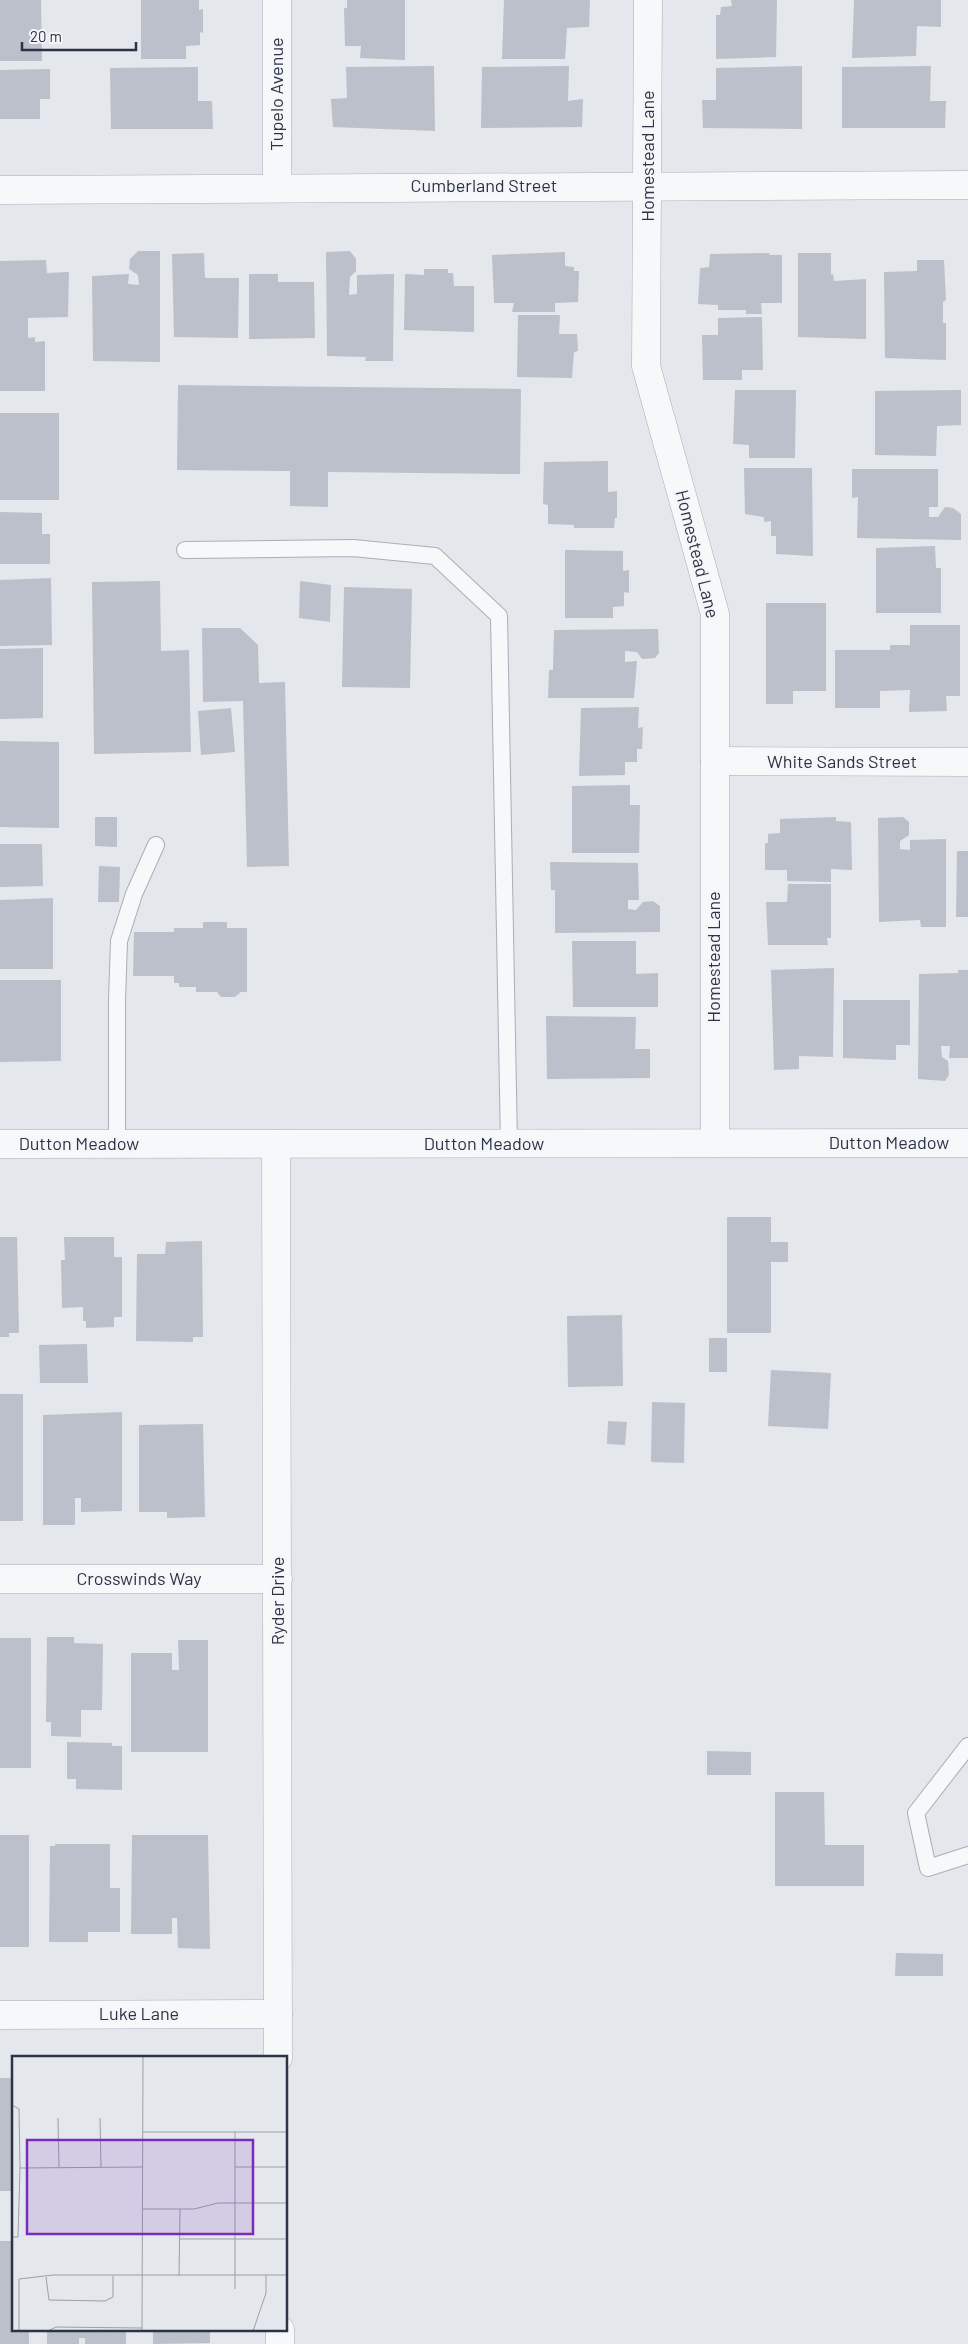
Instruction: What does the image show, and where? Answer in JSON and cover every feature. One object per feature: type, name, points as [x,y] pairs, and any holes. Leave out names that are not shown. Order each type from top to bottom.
[{"type":"street","name":"Tupelo Avenue","points":[[277,0],[277,188]]},
{"type":"street","name":"Homestead Lane","points":[[648,0],[646,366],[715,614],[714,1143]]},
{"type":"street","name":"Cumberland Street","points":[[0,190],[648,185],[968,185]]},
{"type":"street","name":"White Sands Street","points":[[715,761],[968,762]]},
{"type":"street","name":"Dutton Meadow","points":[[0,1144],[968,1143]]},
{"type":"street","name":"Ryder Drive","points":[[276,1144],[278,2056]]},
{"type":"street","name":"Crosswinds Way","points":[[0,1580],[278,1579]]},
{"type":"street","name":"Luke Lane","points":[[0,2015],[278,2014]]},
{"type":"lane","points":[[185,550],[353,548],[435,556],[499,616],[509,1144]]},
{"type":"lane","points":[[117,1144],[119,941],[134,894],[156,845]]},
{"type":"lane","points":[[968,1746],[916,1813],[928,1868],[968,1854]]},
{"type":"building","points":[[0,0],[41,0],[42,61],[0,61]]},
{"type":"building","points":[[141,0],[199,0],[199,10],[203,9],[203,33],[200,32],[200,45],[186,46],[186,59],[141,59]]},
{"type":"building","points":[[347,0],[405,0],[405,60],[360,58],[361,46],[345,46],[344,8],[347,8]]},
{"type":"building","points":[[504,0],[590,0],[589,27],[567,28],[565,59],[502,59]]},
{"type":"building","points":[[731,0],[777,0],[776,57],[716,59],[716,15],[720,15],[721,7],[732,6]]},
{"type":"building","points":[[854,0],[941,0],[941,27],[917,26],[916,56],[852,58]]},
{"type":"building","points":[[434,66],[435,131],[333,127],[331,99],[347,98],[346,67]]},
{"type":"building","points":[[569,66],[568,101],[583,99],[582,127],[481,128],[482,67]]},
{"type":"building","points":[[802,66],[802,129],[703,128],[702,100],[716,100],[716,68]]},
{"type":"building","points":[[931,66],[930,101],[946,101],[945,128],[842,128],[842,67]]},
{"type":"building","points":[[198,67],[198,101],[212,101],[213,129],[111,129],[110,68]]},
{"type":"building","points":[[50,69],[50,99],[40,99],[40,119],[0,119],[0,70]]},
{"type":"building","points":[[138,251],[160,251],[160,362],[93,361],[92,276],[129,274],[128,284],[139,285],[138,275],[129,269],[130,259]]},
{"type":"building","points":[[350,251],[356,259],[356,271],[350,277],[349,295],[357,294],[357,275],[394,274],[393,361],[365,361],[366,357],[327,356],[326,252]]},
{"type":"building","points":[[565,252],[565,266],[574,267],[574,271],[579,271],[578,302],[555,303],[555,312],[512,312],[514,303],[494,303],[492,255]]},
{"type":"building","points":[[204,253],[205,278],[239,278],[238,338],[174,337],[172,254]]},
{"type":"building","points":[[770,253],[769,255],[782,255],[782,303],[761,303],[762,314],[746,314],[746,310],[718,310],[718,305],[698,304],[700,268],[709,267],[710,254]]},
{"type":"building","points":[[798,253],[831,253],[831,275],[833,274],[834,281],[866,279],[866,339],[798,337]]},
{"type":"building","points":[[46,260],[47,273],[69,272],[68,317],[28,318],[28,338],[35,337],[35,342],[45,341],[45,391],[0,391],[0,261]]},
{"type":"building","points":[[917,260],[944,260],[946,300],[943,302],[943,323],[946,323],[946,360],[885,358],[884,272],[917,271]]},
{"type":"building","points":[[424,269],[448,269],[448,273],[453,273],[454,286],[474,286],[474,332],[404,330],[405,274],[424,275]]},
{"type":"building","points":[[249,274],[278,274],[278,282],[314,282],[315,338],[249,339]]},
{"type":"building","points":[[518,315],[560,315],[559,334],[577,334],[578,351],[574,352],[572,378],[517,377]]},
{"type":"building","points":[[762,317],[763,370],[742,370],[742,380],[703,380],[702,335],[718,335],[718,318]]},
{"type":"building","points":[[178,385],[521,389],[520,474],[328,472],[328,507],[290,506],[290,471],[177,470]]},
{"type":"building","points":[[735,390],[796,390],[795,458],[749,458],[749,445],[733,444]]},
{"type":"building","points":[[961,390],[961,425],[937,426],[936,456],[875,455],[875,391]]},
{"type":"building","points":[[0,413],[59,413],[59,500],[0,500]]},
{"type":"building","points":[[608,461],[608,492],[617,491],[617,518],[615,518],[614,528],[574,528],[574,525],[548,524],[548,505],[543,504],[544,462]]},
{"type":"building","points":[[744,468],[812,468],[813,556],[776,554],[776,536],[771,536],[771,521],[764,522],[764,517],[745,514]]},
{"type":"building","points":[[852,469],[938,469],[938,507],[929,507],[929,517],[938,517],[945,507],[953,508],[961,514],[961,540],[857,538],[858,497],[852,498]]},
{"type":"building","points":[[0,512],[42,513],[42,534],[50,534],[50,564],[0,564]]},
{"type":"building","points":[[935,546],[936,568],[941,568],[941,613],[876,613],[876,548]]},
{"type":"building","points":[[565,550],[623,551],[623,571],[629,570],[629,593],[624,592],[624,606],[613,607],[613,618],[565,618]]},
{"type":"building","points":[[51,578],[52,645],[0,646],[0,580]]},
{"type":"building","points":[[160,581],[161,651],[189,650],[191,752],[94,754],[92,582]]},
{"type":"building","points":[[300,581],[331,585],[330,622],[299,618]]},
{"type":"building","points":[[344,587],[412,589],[410,688],[342,687]]},
{"type":"building","points":[[766,603],[826,603],[826,691],[793,691],[793,704],[766,704]]},
{"type":"building","points":[[910,625],[960,625],[960,696],[946,696],[947,711],[909,712],[910,690],[880,691],[880,708],[835,708],[835,650],[890,650],[890,645],[910,645]]},
{"type":"building","points":[[202,628],[240,628],[258,645],[259,683],[285,682],[289,866],[247,867],[243,701],[203,702]]},
{"type":"building","points":[[658,629],[659,653],[655,658],[642,659],[637,652],[625,651],[625,662],[637,661],[634,698],[548,698],[549,670],[553,670],[554,630]]},
{"type":"building","points":[[43,648],[43,718],[0,719],[0,649]]},
{"type":"building","points":[[639,707],[638,728],[643,727],[642,749],[637,749],[637,762],[625,762],[625,775],[579,776],[581,708]]},
{"type":"building","points":[[231,708],[235,752],[201,755],[198,711]]},
{"type":"building","points":[[0,741],[59,742],[59,828],[0,827]]},
{"type":"building","points":[[630,785],[630,805],[640,805],[639,853],[572,853],[572,786]]},
{"type":"building","points":[[95,817],[117,817],[117,847],[95,846]]},
{"type":"building","points":[[836,817],[836,821],[851,822],[852,870],[831,869],[831,882],[787,881],[787,870],[765,870],[765,843],[768,843],[768,834],[780,833],[780,819]]},
{"type":"building","points":[[903,817],[909,822],[909,835],[900,841],[900,849],[910,850],[910,840],[946,839],[946,927],[921,927],[920,920],[879,922],[878,818]]},
{"type":"building","points":[[0,844],[42,844],[43,886],[0,887]]},
{"type":"building","points":[[957,851],[968,851],[968,917],[956,917]]},
{"type":"building","points":[[550,862],[638,863],[639,900],[628,900],[628,909],[636,910],[643,902],[653,901],[660,906],[660,932],[555,933],[555,890],[551,890]]},
{"type":"building","points":[[99,866],[120,867],[119,902],[98,902]]},
{"type":"building","points":[[788,884],[831,884],[831,938],[827,938],[828,945],[768,945],[766,902],[787,902]]},
{"type":"building","points":[[53,898],[53,969],[0,969],[0,900]]},
{"type":"building","points":[[203,922],[227,922],[227,928],[247,928],[247,992],[241,992],[235,997],[221,997],[217,992],[196,992],[196,987],[179,987],[179,983],[174,983],[174,976],[133,976],[134,932],[174,932],[174,928],[203,928]]},
{"type":"building","points":[[572,941],[636,941],[636,974],[658,973],[658,1007],[573,1007]]},
{"type":"building","points":[[834,968],[833,1057],[799,1056],[799,1069],[774,1070],[771,970]]},
{"type":"building","points":[[958,970],[968,970],[968,1058],[949,1058],[950,1046],[941,1046],[942,1057],[948,1061],[949,1075],[945,1081],[918,1079],[919,974],[958,973]]},
{"type":"building","points":[[0,980],[61,980],[61,1061],[0,1062]]},
{"type":"building","points":[[843,1000],[910,1000],[910,1045],[896,1045],[896,1060],[843,1058]]},
{"type":"building","points":[[546,1016],[636,1017],[635,1049],[650,1049],[650,1078],[547,1079]]},
{"type":"building","points":[[727,1217],[771,1217],[771,1242],[788,1242],[788,1262],[771,1262],[771,1333],[727,1333]]},
{"type":"building","points":[[0,1237],[17,1237],[19,1333],[9,1333],[9,1337],[0,1337]]},
{"type":"building","points":[[64,1237],[114,1237],[114,1257],[122,1257],[122,1317],[114,1317],[114,1327],[86,1328],[86,1321],[83,1321],[83,1307],[62,1308],[61,1260],[65,1260]]},
{"type":"building","points":[[202,1241],[203,1337],[193,1337],[193,1342],[136,1341],[137,1254],[165,1254],[166,1242]]},
{"type":"building","points":[[622,1315],[623,1386],[568,1387],[567,1316]]},
{"type":"building","points":[[709,1338],[727,1338],[727,1372],[709,1372]]},
{"type":"building","points":[[87,1344],[88,1383],[40,1383],[39,1345]]},
{"type":"building","points":[[771,1370],[831,1373],[828,1429],[768,1426]]},
{"type":"building","points":[[0,1394],[23,1394],[23,1521],[0,1521]]},
{"type":"building","points":[[652,1402],[685,1403],[684,1463],[651,1462]]},
{"type":"building","points":[[122,1412],[122,1511],[81,1512],[81,1498],[75,1498],[75,1525],[43,1525],[43,1415]]},
{"type":"building","points":[[608,1421],[627,1422],[625,1445],[607,1444]]},
{"type":"building","points":[[203,1424],[205,1517],[167,1518],[167,1512],[139,1512],[139,1425]]},
{"type":"building","points":[[47,1637],[74,1637],[74,1643],[103,1644],[102,1710],[81,1710],[81,1737],[51,1736],[51,1722],[46,1722]]},
{"type":"building","points":[[0,1638],[31,1638],[31,1768],[0,1768]]},
{"type":"building","points":[[178,1640],[208,1640],[208,1752],[131,1752],[131,1653],[172,1653],[172,1670],[179,1670]]},
{"type":"building","points":[[67,1742],[112,1743],[112,1746],[122,1746],[122,1790],[76,1789],[76,1779],[67,1779]]},
{"type":"building","points":[[707,1751],[751,1752],[751,1775],[707,1775]]},
{"type":"building","points":[[775,1792],[824,1792],[825,1845],[864,1845],[864,1886],[775,1886]]},
{"type":"building","points":[[0,1835],[29,1835],[29,1947],[0,1947]]},
{"type":"building","points":[[132,1835],[208,1835],[210,1949],[178,1948],[177,1918],[172,1918],[172,1934],[131,1934]]},
{"type":"building","points":[[55,1844],[110,1844],[110,1888],[120,1888],[120,1932],[88,1932],[88,1942],[49,1942],[50,1846],[55,1846]]},
{"type":"building","points":[[896,1953],[943,1954],[943,1976],[895,1976]]},
{"type":"building","points":[[0,2078],[12,2078],[12,2191],[0,2191]]},
{"type":"building","points":[[0,2241],[12,2241],[12,2332],[29,2332],[29,2344],[0,2344]]},
{"type":"building","points":[[47,2332],[126,2332],[126,2344],[85,2344],[85,2338],[79,2338],[79,2344],[47,2344]]},
{"type":"building","points":[[153,2332],[210,2332],[210,2343],[153,2344]]}]
